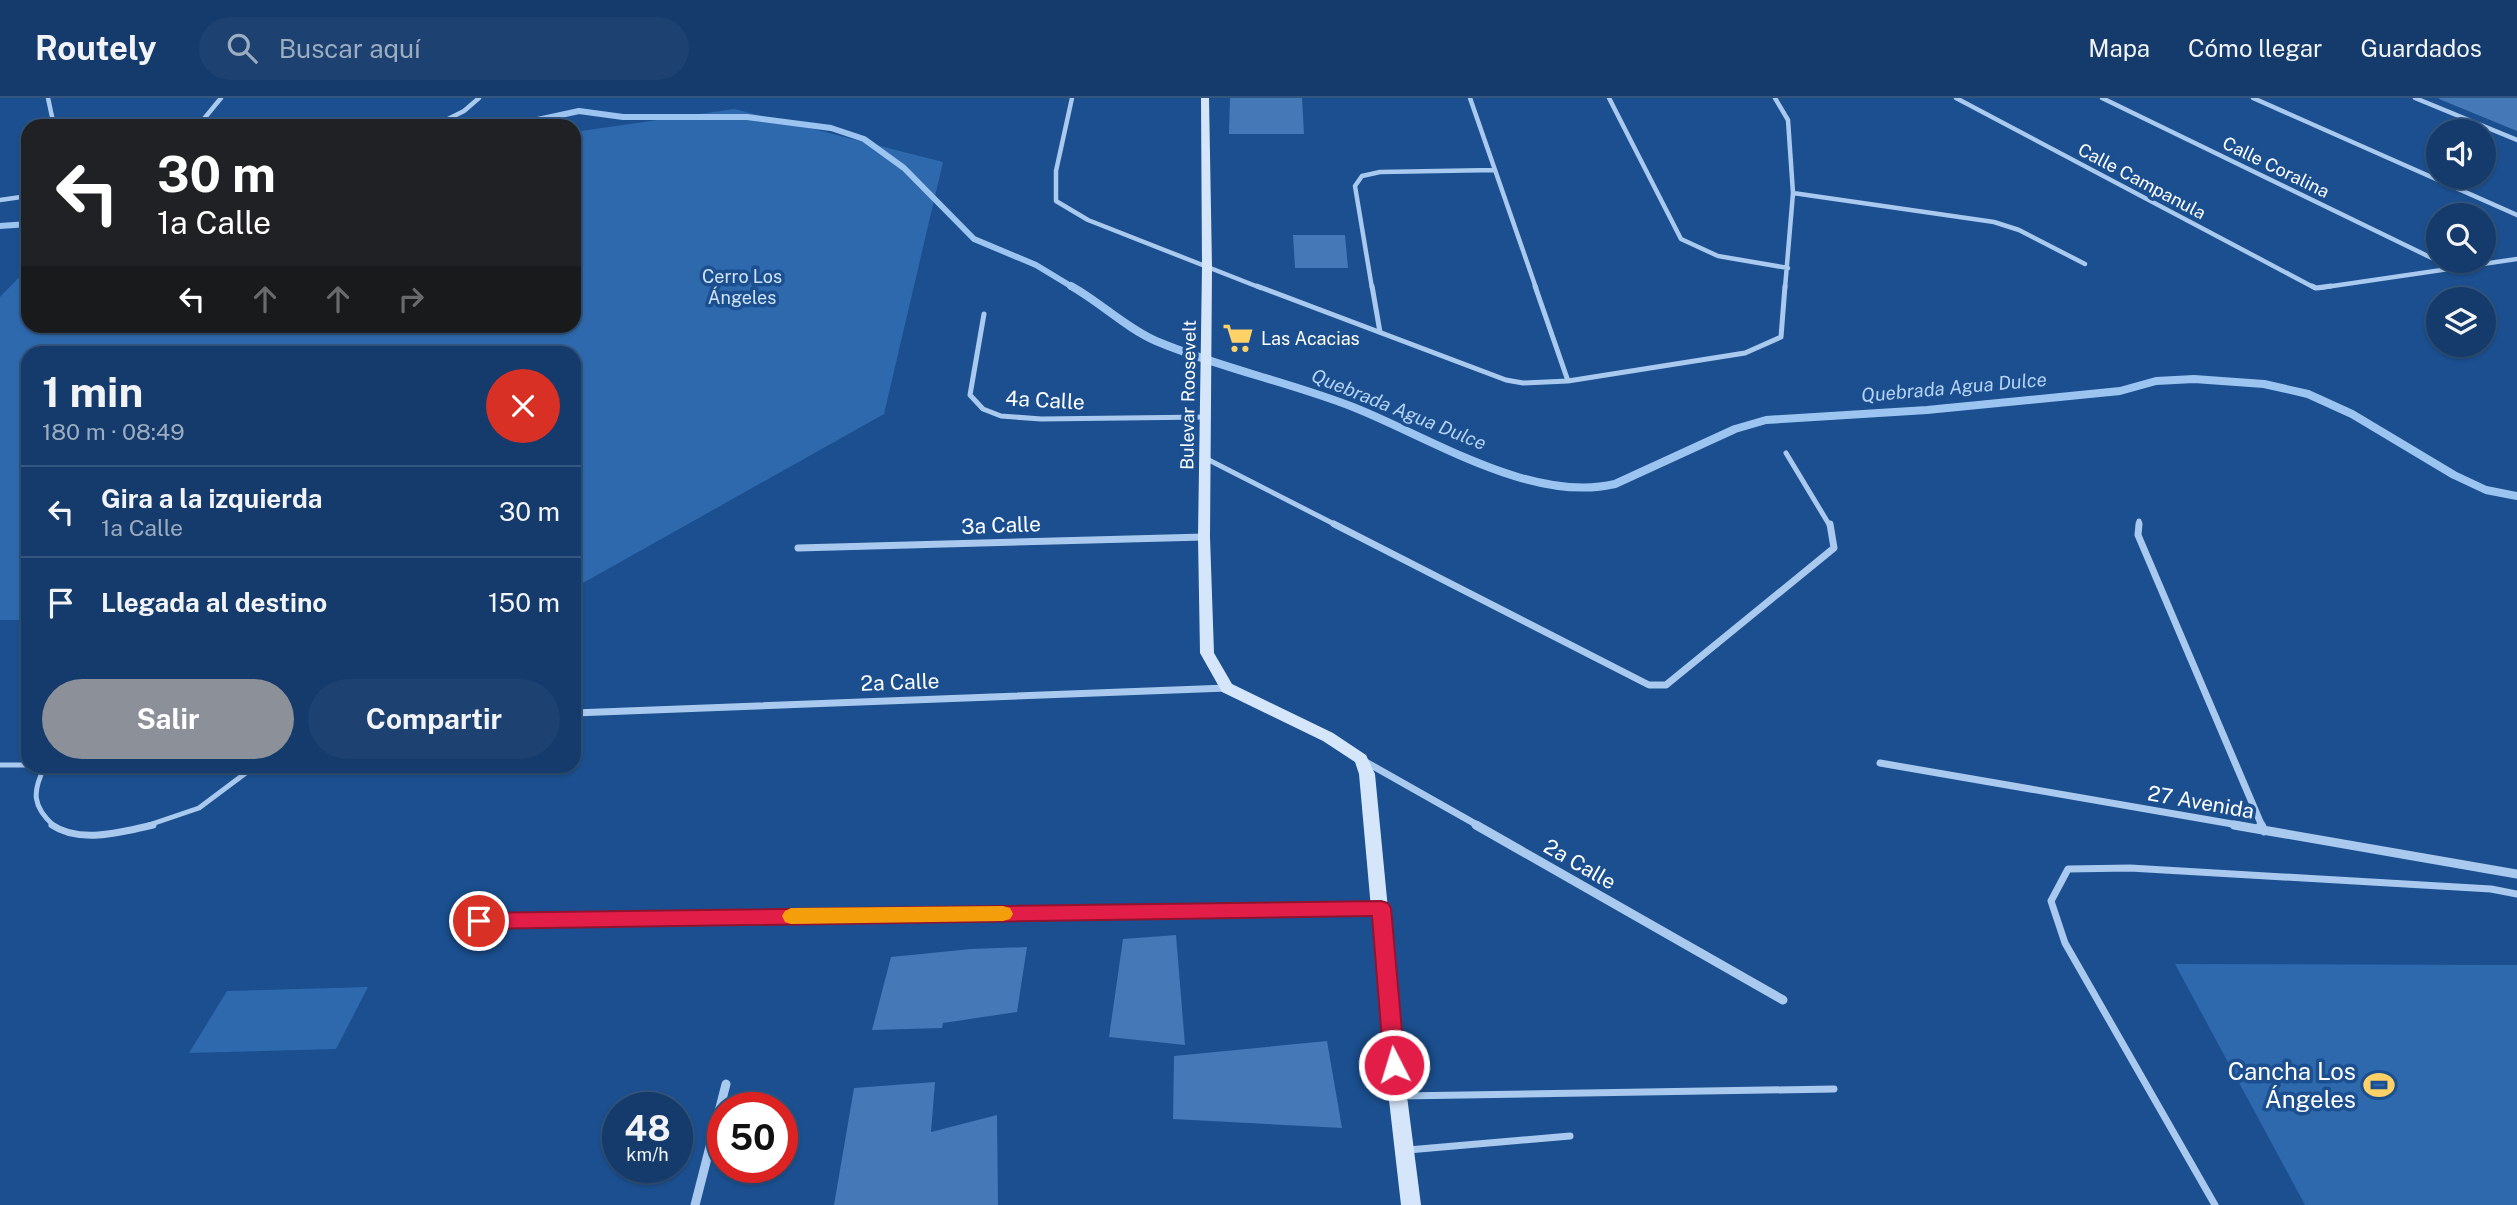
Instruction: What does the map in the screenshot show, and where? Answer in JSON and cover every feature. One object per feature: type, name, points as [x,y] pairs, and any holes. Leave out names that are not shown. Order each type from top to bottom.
[{"type":"main road","name":"Bulevar Roosevelt","points":[[1205,98],[1208,267],[1204,537],[1207,653],[1227,688]]},
{"type":"main road","points":[[1227,688],[1328,737],[1361,759],[1367,774],[1411,1205]]},
{"type":"street","points":[[48,98],[52,119]]},
{"type":"street","points":[[204,119],[221,98]]},
{"type":"street","points":[[447,119],[464,111],[479,98]]},
{"type":"street","points":[[1072,98],[1056,171],[1056,201],[1088,220],[1208,267],[1506,380],[1523,383],[1568,381],[1745,353],[1781,337],[1793,193],[1788,120],[1775,98]]},
{"type":"street","points":[[1470,98],[1568,381]]},
{"type":"street","points":[[1609,98],[1681,239],[1705,252],[1787,268]]},
{"type":"street","name":"Calle Campanula","points":[[1956,98],[2316,288],[2427,273]]},
{"type":"street","name":"Calle Coralina","points":[[2102,98],[2426,255]]},
{"type":"street","points":[[2253,98],[2517,215]]},
{"type":"street","points":[[2415,98],[2517,140]]},
{"type":"street","points":[[1380,332],[1355,186],[1362,176],[1380,172],[1495,170]]},
{"type":"street","points":[[1793,193],[1994,222],[2020,230],[2085,264]]},
{"type":"street","points":[[0,200],[21,197]]},
{"type":"street","points":[[2496,262],[2517,259]]},
{"type":"street","name":"4a Calle","points":[[984,314],[970,395],[983,409],[1001,416],[1041,419],[1206,417]]},
{"type":"street","points":[[1205,458],[1649,685],[1659,687],[1667,685],[1834,548],[1830,523],[1786,453]]},
{"type":"street","points":[[2139,521],[2138,535],[2264,831]]},
{"type":"street","name":"3a Calle","points":[[798,548],[1204,537]]},
{"type":"street","name":"2a Calle","points":[[581,713],[1227,688]]},
{"type":"street","name":"2a Calle","points":[[1361,759],[1783,1000]]},
{"type":"street","name":"27 Avenida","points":[[1880,763],[2517,874]]},
{"type":"street","points":[[479,921],[1381,908]]},
{"type":"street","points":[[695,1205],[726,1084]]},
{"type":"lane","points":[[0,765],[21,765]]},
{"type":"lane","points":[[42,773],[34,789],[38,810],[53,827],[81,834],[117,834],[158,825],[198,808],[234,786],[247,773]]},
{"type":"lane","points":[[2215,1205],[2065,943],[2051,901],[2068,869],[2144,869],[2491,888],[2517,894]]},
{"type":"lane","points":[[1398,1096],[1835,1089]]},
{"type":"lane","points":[[1405,1150],[1570,1136]]},
{"type":"green space","name":"Cerro Los Ángeles","points":[[734,109],[943,162],[884,414],[581,584],[581,346],[21,346],[21,620],[0,620],[0,297],[21,275],[21,333],[581,333],[581,131]]},
{"type":"green space","name":"Cancha Los Ángeles","points":[[2175,964],[2517,965],[2517,1205],[2305,1205]]},
{"type":"green space","points":[[368,987],[336,1049],[189,1053],[227,991]]},
{"type":"building","points":[[1230,98],[1302,98],[1304,134],[1229,134]]},
{"type":"building","points":[[2517,98],[2517,131],[2496,122],[2496,119],[2488,119],[2439,99]]},
{"type":"building","points":[[1293,235],[1345,235],[1348,268],[1295,268]]},
{"type":"building","points":[[1176,935],[1185,1045],[1109,1037],[1123,939]]},
{"type":"building","points":[[1027,947],[1017,1012],[943,1023],[942,1028],[872,1030],[891,957],[971,949]]},
{"type":"building","points":[[1327,1041],[1342,1128],[1173,1119],[1174,1056]]},
{"type":"building","points":[[935,1082],[931,1132],[997,1115],[998,1205],[834,1205],[854,1088]]},
{"type":"waterway","name":"Quebrada Agua Dulce","points":[[542,119],[579,111],[623,117],[747,117],[831,128],[864,139],[904,168],[974,239],[1036,265],[1074,288]]},
{"type":"waterway","name":"Quebrada Agua Dulce","points":[[0,226],[21,224]]},
{"type":"waterway","name":"Quebrada Agua Dulce","points":[[1074,288],[1156,341],[1329,398],[1481,464],[1550,485],[1583,488],[1615,484],[1735,429],[1766,420],[1927,410],[2120,391],[2156,381],[2194,379],[2264,384],[2308,394],[2352,414],[2454,475],[2486,490],[2517,496]]},
{"type":"slow traffic","points":[[791,916],[1003,914]]},
{"type":"place","name":"Las Acacias","points":[[1238,338]]},
{"type":"place","name":"Cancha Los Ángeles","points":[[2379,1085]]},
{"type":"route","points":[[479,921],[1381,908],[1394,1065]]}]
